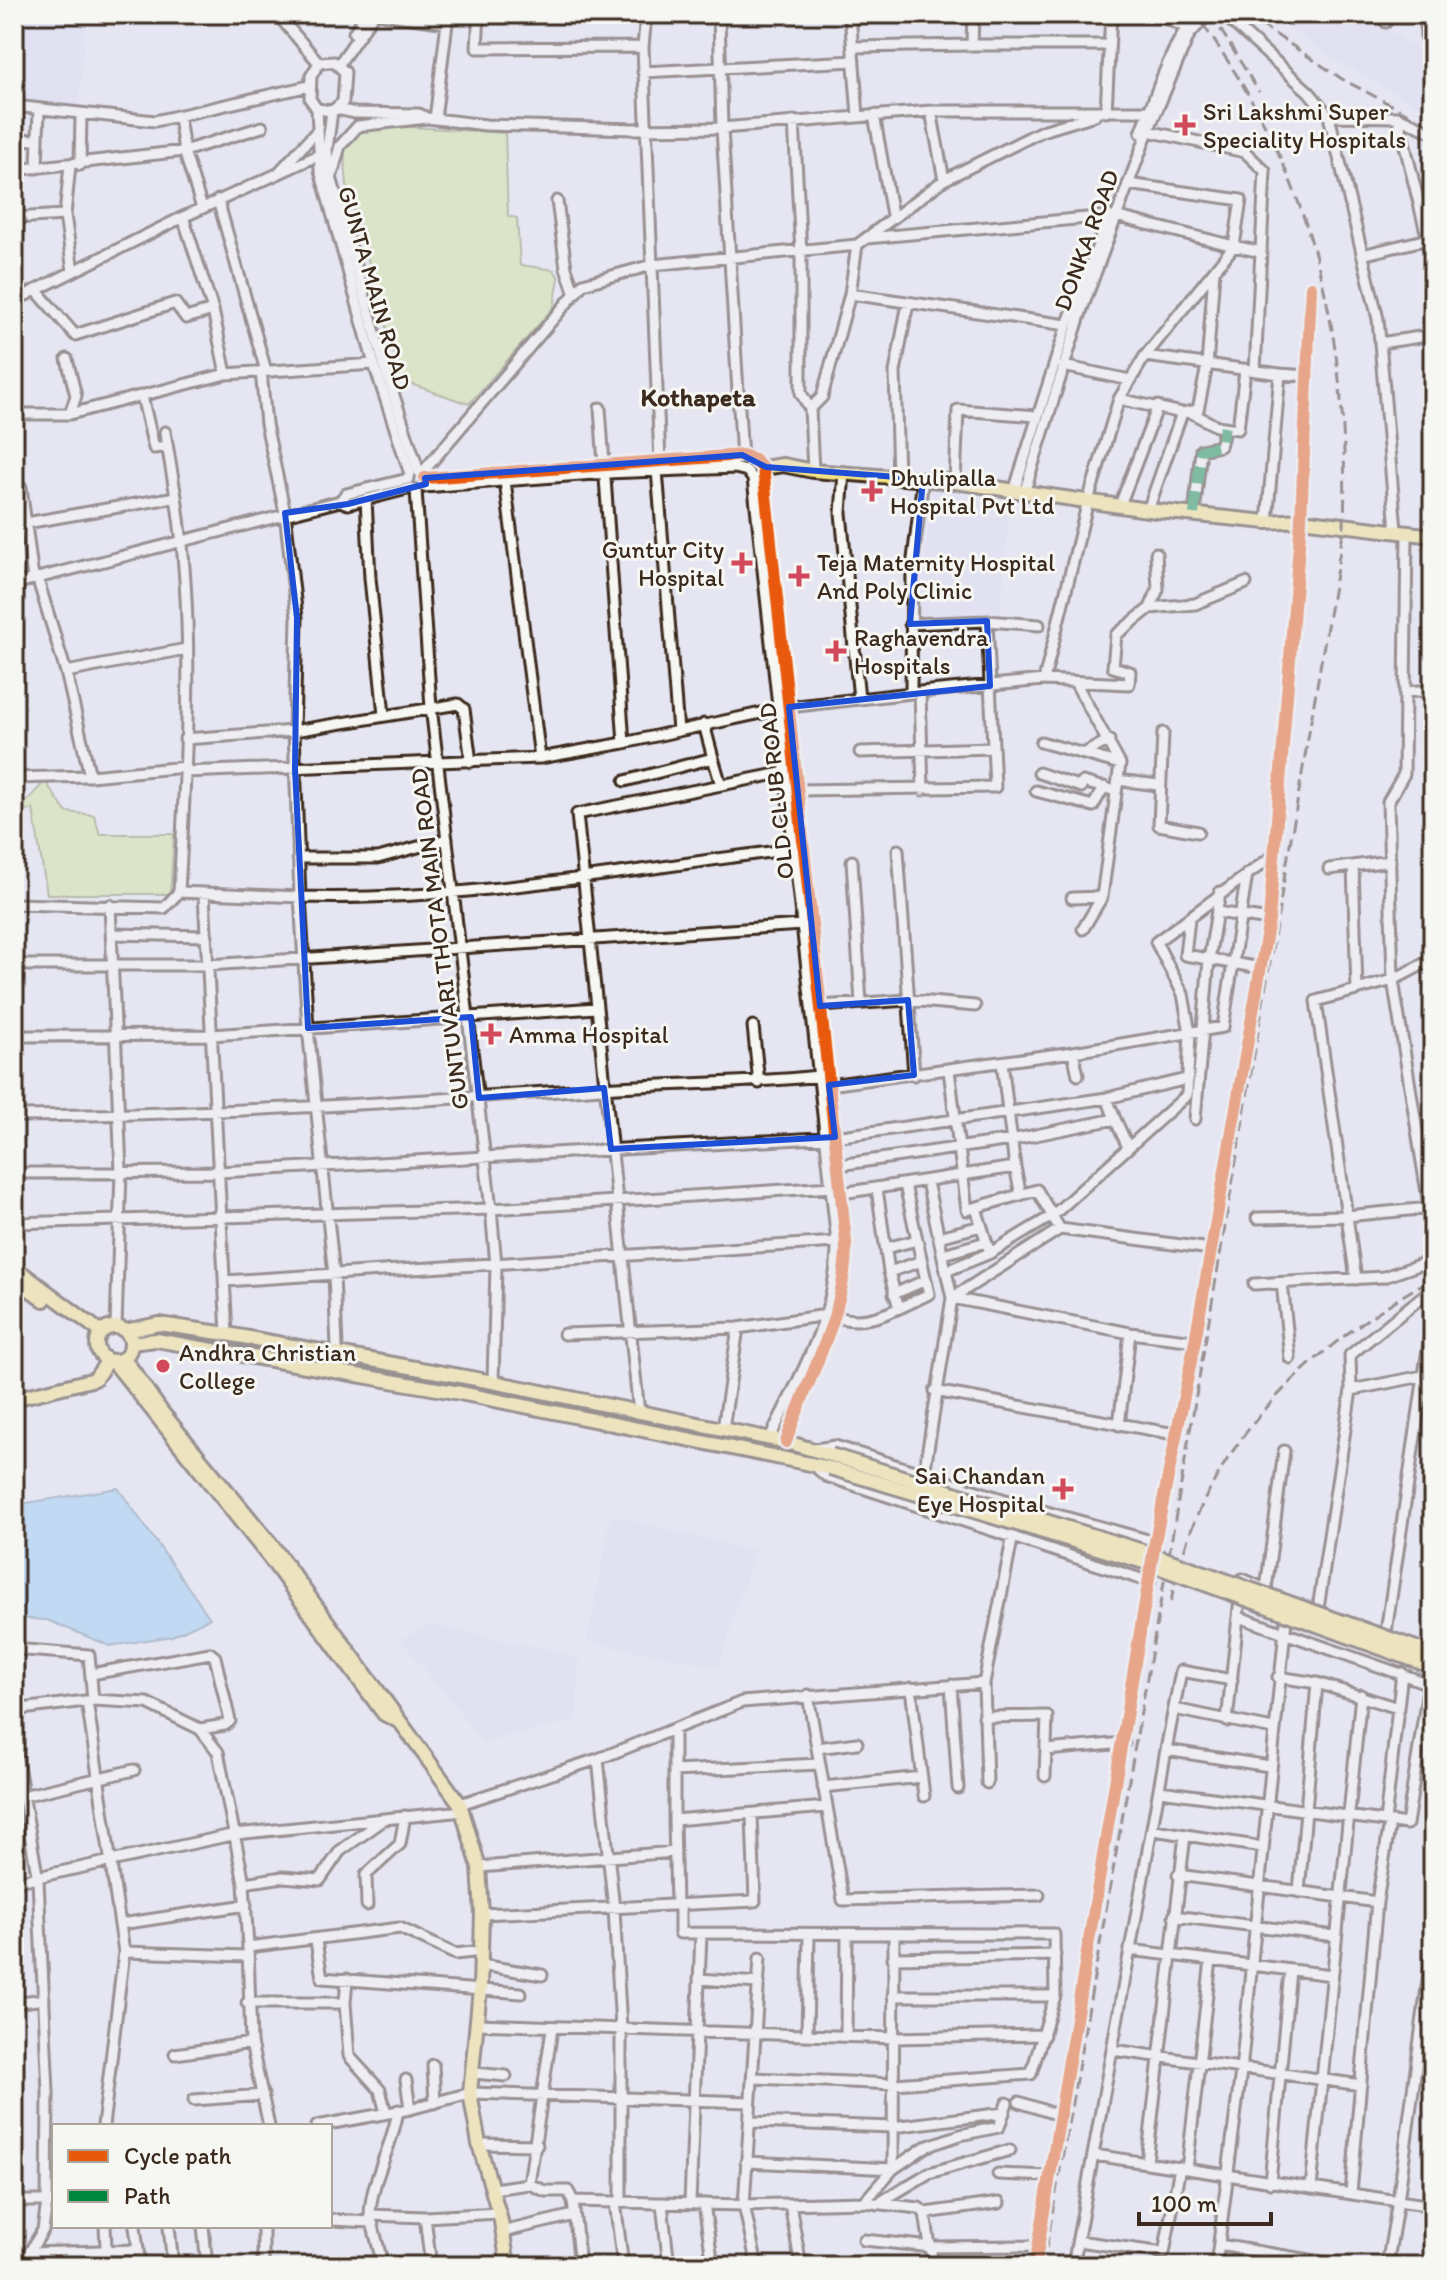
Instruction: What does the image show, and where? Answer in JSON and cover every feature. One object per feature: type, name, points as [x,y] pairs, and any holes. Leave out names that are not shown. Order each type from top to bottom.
[{"type":"main road","points":[[763,468],[783,465],[813,471],[955,482],[1020,489],[1148,510],[1267,522],[1301,520],[1353,529],[1433,536]]},
{"type":"main road","points":[[14,1267],[100,1336]]},
{"type":"main road","points":[[14,1278],[100,1336],[124,1334],[159,1324],[227,1334],[493,1382],[815,1449],[830,1462],[1147,1563],[1433,1667]]},
{"type":"main road","points":[[14,1399],[95,1379],[115,1360],[124,1334]]},
{"type":"main road","points":[[124,1334],[338,1371],[812,1464],[830,1462],[1143,1551],[1433,1652]]},
{"type":"main road","points":[[100,1336],[100,1353],[115,1360],[161,1411],[271,1544],[391,1705],[398,1721],[461,1807],[479,1867],[482,1914],[480,1989],[470,2093],[479,2144],[516,2266]]},
{"type":"main road","points":[[503,2224],[508,2266]]},
{"type":"street","points":[[278,14],[319,63]]},
{"type":"street","points":[[336,63],[366,14]]},
{"type":"street","points":[[336,63],[374,14]]},
{"type":"street","points":[[382,14],[447,23],[431,119]]},
{"type":"street","points":[[479,14],[477,48],[643,47]]},
{"type":"street","points":[[646,14],[643,72],[659,466],[678,731]]},
{"type":"street","points":[[659,466],[742,469],[722,128],[719,14]]},
{"type":"street","points":[[850,14],[858,116]]},
{"type":"street","points":[[972,45],[973,14]]},
{"type":"street","points":[[1106,112],[1111,14]]},
{"type":"street","points":[[1155,14],[1186,27]]},
{"type":"street","name":"DONKA ROAD","points":[[1020,489],[1147,111],[1186,27],[1196,14]]},
{"type":"street","name":"DONKA ROAD","points":[[1020,489],[1037,416],[1067,325],[1189,35],[1208,14]]},
{"type":"street","points":[[1223,14],[1309,92],[1329,116],[1378,319],[1402,532],[1404,774],[1388,802],[1393,980],[1433,1231]]},
{"type":"street","points":[[1425,14],[1426,36]]},
{"type":"street","points":[[853,47],[1109,45]]},
{"type":"street","points":[[643,72],[854,61]]},
{"type":"street","points":[[336,63],[319,63],[312,71],[309,86],[311,104],[317,109],[419,114],[431,119]]},
{"type":"street","points":[[334,110],[343,102],[346,77],[336,63]]},
{"type":"street","points":[[14,106],[81,116],[155,121],[309,86]]},
{"type":"street","points":[[37,168],[39,109]]},
{"type":"street","name":"GUNTA MAIN ROAD","points":[[317,109],[316,132],[390,399],[417,480]]},
{"type":"street","name":"GUNTA MAIN ROAD","points":[[334,110],[323,153],[374,364],[390,399]]},
{"type":"street","points":[[331,179],[340,146],[358,126],[431,119],[486,125],[647,129],[722,128],[931,111],[1147,111]]},
{"type":"street","points":[[931,111],[944,180]]},
{"type":"street","points":[[417,480],[583,284],[652,265],[801,253],[857,245],[892,215],[944,180],[1042,131],[1106,112]]},
{"type":"street","points":[[874,115],[892,215]]},
{"type":"street","points":[[73,271],[65,215],[81,116]]},
{"type":"street","points":[[1329,116],[1398,117],[1433,133]]},
{"type":"street","points":[[179,117],[184,151],[202,208]]},
{"type":"street","points":[[1398,117],[1431,238],[1433,261]]},
{"type":"street","points":[[794,121],[801,253],[801,393],[810,409],[813,471]]},
{"type":"street","points":[[14,170],[184,151],[262,127]]},
{"type":"street","points":[[1119,399],[1187,413],[1225,427],[1239,427],[1250,370],[1265,171],[1245,152],[1148,131]]},
{"type":"street","points":[[14,301],[280,171],[316,132]]},
{"type":"street","points":[[14,139],[37,140]]},
{"type":"street","points":[[280,171],[286,173],[323,153]]},
{"type":"street","points":[[1044,680],[1088,501],[1119,399],[1145,356],[1234,246],[1241,200],[1128,184]]},
{"type":"street","points":[[218,200],[264,371],[266,424],[285,513],[297,618],[294,731],[303,960],[315,1107],[325,1166],[338,1371]]},
{"type":"street","points":[[557,201],[566,268],[574,291]]},
{"type":"street","points":[[14,218],[65,215]]},
{"type":"street","points":[[867,238],[1112,216],[1261,252]]},
{"type":"street","points":[[183,217],[213,310],[226,374]]},
{"type":"street","points":[[1362,255],[1431,238]]},
{"type":"street","points":[[810,409],[822,397],[850,294],[857,245]]},
{"type":"street","points":[[1187,413],[1198,410],[1207,366],[1214,272]]},
{"type":"street","points":[[1035,2266],[1155,1542],[1195,1341],[1269,920],[1301,520],[1311,287]]},
{"type":"street","points":[[36,290],[75,335],[175,303],[186,318],[213,310]]},
{"type":"street","points":[[850,294],[1067,325]]},
{"type":"street","points":[[898,477],[895,372],[908,303]]},
{"type":"street","points":[[1380,343],[1433,335]]},
{"type":"street","points":[[1145,356],[1308,376]]},
{"type":"street","points":[[67,359],[76,396],[70,414]]},
{"type":"street","points":[[14,414],[70,414],[226,374],[374,364]]},
{"type":"street","points":[[1063,366],[1130,380]]},
{"type":"street","points":[[1267,522],[1280,374]]},
{"type":"street","points":[[142,396],[154,448],[167,446]]},
{"type":"street","points":[[1120,505],[1158,406]]},
{"type":"street","points":[[600,408],[607,469],[624,743]]},
{"type":"street","points":[[955,482],[958,410],[1037,416]]},
{"type":"street","points":[[1148,510],[1187,413]]},
{"type":"street","points":[[1194,514],[1201,450],[1220,446],[1225,427]]},
{"type":"street","points":[[14,904],[164,908],[179,892],[185,769],[186,649],[182,538],[165,432]]},
{"type":"street","points":[[340,501],[346,494],[417,480],[659,466],[742,455],[754,459],[763,468]]},
{"type":"street","name":"OLD CLUB ROAD","points":[[763,468],[829,1085],[837,1242],[832,1316],[770,1438]]},
{"type":"street","points":[[14,584],[285,513],[340,501],[348,504],[417,480],[505,481],[607,469]]},
{"type":"street","name":"OLD CLUB ROAD","points":[[742,469],[751,475],[754,483],[819,1076],[839,1165],[846,1257],[832,1316],[786,1442]]},
{"type":"street","points":[[844,472],[841,513],[859,699]]},
{"type":"street","points":[[923,479],[912,567],[910,624],[923,790]]},
{"type":"street","name":"GUNTUVARI THOTA MAIN ROAD","points":[[417,480],[431,707],[471,1017],[496,1265],[493,1382]]},
{"type":"street","points":[[505,481],[540,758]]},
{"type":"street","points":[[14,488],[21,487],[35,578],[66,672],[90,776]]},
{"type":"street","points":[[26,523],[176,497]]},
{"type":"street","points":[[366,499],[370,578],[384,715]]},
{"type":"street","points":[[14,778],[185,769],[295,769],[540,758],[789,707],[1044,680],[1129,684],[1130,672],[1113,667],[1116,635],[1150,608],[1158,589],[1156,553]]},
{"type":"street","points":[[1150,608],[1195,604],[1246,583]]},
{"type":"street","points":[[910,624],[987,621],[1039,625]]},
{"type":"street","points":[[798,790],[995,787],[987,621]]},
{"type":"street","points":[[66,672],[186,649]]},
{"type":"street","points":[[1075,682],[1120,764],[1102,897],[1083,929]]},
{"type":"street","points":[[1405,692],[1433,690]]},
{"type":"street","points":[[185,739],[294,731],[431,707],[463,706],[471,762]]},
{"type":"street","points":[[704,724],[721,785]]},
{"type":"street","points":[[1163,733],[1158,785],[1159,825],[1198,832]]},
{"type":"street","points":[[1087,752],[1109,740]]},
{"type":"street","points":[[1041,742],[1087,752],[1120,764]]},
{"type":"street","points":[[860,752],[993,748]]},
{"type":"street","points":[[625,781],[713,758]]},
{"type":"street","points":[[639,1413],[577,814],[786,772]]},
{"type":"street","points":[[1039,773],[1081,787],[1083,782],[1116,791]]},
{"type":"street","points":[[1118,780],[1158,785]]},
{"type":"street","points":[[1036,791],[1093,806],[1104,787]]},
{"type":"street","points":[[298,858],[378,858],[447,839]]},
{"type":"street","points":[[179,892],[377,899],[454,893],[794,849]]},
{"type":"street","points":[[898,850],[914,1075]]},
{"type":"street","points":[[946,1271],[990,1253],[1052,1216],[1187,1095],[1190,1033],[1183,994],[1156,942],[1274,855]]},
{"type":"street","points":[[852,861],[861,1003]]},
{"type":"street","points":[[1329,869],[1390,861]]},
{"type":"street","points":[[1353,866],[1357,990]]},
{"type":"street","points":[[829,1085],[1073,1052],[1223,1027],[1247,874]]},
{"type":"street","points":[[1195,1119],[1209,960],[1220,892]]},
{"type":"street","points":[[204,894],[227,1334]]},
{"type":"street","points":[[1072,898],[1102,897]]},
{"type":"street","points":[[110,905],[124,1334]]},
{"type":"street","points":[[1217,912],[1269,920]]},
{"type":"street","points":[[1189,919],[1185,955],[1261,968]]},
{"type":"street","points":[[14,965],[208,965],[802,925]]},
{"type":"street","points":[[111,934],[207,936]]},
{"type":"street","points":[[1356,1279],[1316,1001],[1393,980],[1433,959]]},
{"type":"street","points":[[820,1006],[908,1000],[975,1006]]},
{"type":"street","points":[[14,1036],[212,1035],[596,1008]]},
{"type":"street","points":[[753,1026],[759,1083]]},
{"type":"street","points":[[1073,1052],[1078,1075]]},
{"type":"street","points":[[1002,1062],[1021,1195]]},
{"type":"street","points":[[949,1070],[967,1210],[1037,1190],[1060,1229]]},
{"type":"street","points":[[14,1116],[216,1112],[604,1088],[759,1083],[819,1076]]},
{"type":"street","points":[[14,1173],[219,1172],[831,1138],[1107,1098],[1187,1079]]},
{"type":"street","points":[[1107,1098],[1128,1147]]},
{"type":"street","points":[[839,1165],[1011,1140],[1115,1119]]},
{"type":"street","points":[[842,1193],[1015,1167]]},
{"type":"street","points":[[924,1474],[952,1298],[927,1182]]},
{"type":"street","points":[[564,1334],[738,1328],[832,1316],[856,1322],[899,1308],[929,1294],[905,1185]]},
{"type":"street","points":[[14,1223],[491,1209],[832,1187]]},
{"type":"street","points":[[877,1189],[889,1272],[899,1308]]},
{"type":"street","points":[[976,1208],[990,1253]]},
{"type":"street","points":[[1257,1218],[1346,1216],[1430,1208]]},
{"type":"street","points":[[939,1237],[981,1226]]},
{"type":"street","points":[[952,1298],[1060,1229],[1211,1249]]},
{"type":"street","points":[[886,1248],[917,1240]]},
{"type":"street","points":[[224,1281],[837,1242]]},
{"type":"street","points":[[943,1254],[986,1242]]},
{"type":"street","points":[[1254,1284],[1384,1277],[1433,1260]]},
{"type":"street","points":[[889,1272],[922,1261]]},
{"type":"street","points":[[894,1294],[926,1280]]},
{"type":"street","points":[[1282,1283],[1290,1358]]},
{"type":"street","points":[[1318,1609],[1351,1390],[1350,1355],[1433,1288]]},
{"type":"street","points":[[952,1298],[1130,1333],[1195,1341]]},
{"type":"street","points":[[1386,1632],[1429,1374],[1433,1315]]},
{"type":"street","points":[[723,1429],[738,1328]]},
{"type":"street","points":[[1119,1425],[1130,1333]]},
{"type":"street","points":[[1351,1390],[1429,1374]]},
{"type":"street","points":[[935,1391],[1175,1434]]},
{"type":"street","points":[[815,1449],[835,1446],[1018,1504],[1155,1542]]},
{"type":"street","points":[[1266,1589],[1284,1451]]},
{"type":"street","points":[[812,1464],[826,1476],[1150,1582]]},
{"type":"street","points":[[987,1783],[984,1683],[1018,1504]]},
{"type":"street","points":[[1227,1721],[1242,1579],[1433,1652]]},
{"type":"street","points":[[1216,2266],[1241,2071],[1282,1633],[1289,1598]]},
{"type":"street","points":[[1160,1791],[1407,1824],[1431,1684],[1239,1617]]},
{"type":"street","points":[[14,1649],[89,1655],[98,1777],[124,1952],[103,2124]]},
{"type":"street","points":[[91,1674],[210,1653],[215,1657],[230,1721],[200,1729]]},
{"type":"street","points":[[1154,1830],[1181,1671],[1232,1680]]},
{"type":"street","points":[[1351,2193],[1377,1902],[1402,1673]]},
{"type":"street","points":[[1278,1677],[1317,1683],[1398,1708]]},
{"type":"street","points":[[14,1882],[38,1880],[109,1861],[236,1834],[385,1819],[461,1807],[598,1759],[742,1702],[984,1683]]},
{"type":"street","points":[[1299,1892],[1317,1683]]},
{"type":"street","points":[[951,1685],[958,1788]]},
{"type":"street","points":[[911,1688],[924,1796]]},
{"type":"street","points":[[808,1695],[843,1900],[1039,1895]]},
{"type":"street","points":[[1311,2188],[1361,1695]]},
{"type":"street","points":[[14,1710],[90,1700],[147,1703],[200,1729],[218,1752],[244,1883],[247,2003],[251,2043],[268,2124]]},
{"type":"street","points":[[1174,1709],[1273,1729]]},
{"type":"street","points":[[984,1717],[1047,1716],[1045,1776]]},
{"type":"street","points":[[674,1730],[674,1820],[680,1933],[809,1936],[1054,1934],[1055,1996],[1031,2074],[895,2084],[753,2078]]},
{"type":"street","points":[[14,1742],[19,1796],[38,1880],[50,2202],[41,2237],[29,2253],[28,2266]]},
{"type":"street","points":[[817,1748],[857,1743]]},
{"type":"street","points":[[1046,1750],[1124,1743]]},
{"type":"street","points":[[1166,1750],[1269,1766]]},
{"type":"street","points":[[598,1759],[614,1909],[621,2028],[618,2202],[623,2266]]},
{"type":"street","points":[[674,1771],[819,1764]]},
{"type":"street","points":[[19,1796],[134,1770]]},
{"type":"street","points":[[823,1787],[922,1777]]},
{"type":"street","points":[[674,1820],[826,1807]]},
{"type":"street","points":[[482,1914],[755,1901],[752,1815]]},
{"type":"street","points":[[367,1905],[366,1875],[400,1844],[405,1816]]},
{"type":"street","points":[[244,1883],[283,1877],[320,1880],[340,1851],[385,1819]]},
{"type":"street","points":[[1073,2266],[1149,1830],[1262,1847]]},
{"type":"street","points":[[1147,2162],[1185,1835]]},
{"type":"street","points":[[479,1867],[675,1852]]},
{"type":"street","points":[[1178,1875],[1377,1902]]},
{"type":"street","points":[[121,1924],[246,1905]]},
{"type":"street","points":[[1174,1916],[1335,1936]]},
{"type":"street","points":[[124,1952],[248,1951],[400,1928],[455,1954],[482,1951]]},
{"type":"street","points":[[690,2203],[701,1934]]},
{"type":"street","points":[[807,2034],[809,1936]]},
{"type":"street","points":[[846,2036],[847,1936]]},
{"type":"street","points":[[893,2169],[894,1936]]},
{"type":"street","points":[[316,1941],[322,1978],[521,1993]]},
{"type":"street","points":[[1387,2266],[1433,1943]]},
{"type":"street","points":[[1130,1950],[1332,1975]]},
{"type":"street","points":[[893,1958],[1055,1955]]},
{"type":"street","points":[[757,2266],[744,2205],[760,1958]]},
{"type":"street","points":[[1161,2266],[1184,2168],[1211,1960]]},
{"type":"street","points":[[481,1965],[542,1975]]},
{"type":"street","points":[[1270,2183],[1283,2076],[1290,1970]]},
{"type":"street","points":[[347,1979],[345,2003],[349,2056],[380,2090],[386,2113]]},
{"type":"street","points":[[699,1979],[759,1983]]},
{"type":"street","points":[[893,1996],[1055,1996]]},
{"type":"street","points":[[14,2003],[44,1999]]},
{"type":"street","points":[[247,2003],[345,2003]]},
{"type":"street","points":[[477,2024],[552,2029],[697,2030],[894,2038],[1044,2035]]},
{"type":"street","points":[[529,2184],[545,2095],[552,2029]]},
{"type":"street","points":[[175,2054],[251,2043]]},
{"type":"street","points":[[1113,2050],[1241,2071],[1361,2085]]},
{"type":"street","points":[[433,2065],[435,2103]]},
{"type":"street","points":[[474,2073],[506,2076]]},
{"type":"street","points":[[406,2080],[410,2109]]},
{"type":"street","points":[[328,2124],[410,2109],[470,2093],[750,2102]]},
{"type":"street","points":[[194,2100],[263,2095]]},
{"type":"street","points":[[1019,2102],[1061,2116]]},
{"type":"street","points":[[750,2122],[893,2127],[1006,2108],[999,2127],[960,2135],[925,2147],[893,2169],[871,2203]]},
{"type":"street","points":[[383,2266],[371,2218],[372,2190],[394,2137],[398,2110]]},
{"type":"street","points":[[479,2144],[537,2145]]},
{"type":"street","points":[[871,2203],[929,2173],[1010,2150]]},
{"type":"street","points":[[1094,2155],[1433,2206]]},
{"type":"street","points":[[746,2162],[893,2169]]},
{"type":"street","points":[[998,2174],[1049,2176]]},
{"type":"street","points":[[493,2189],[529,2184],[545,2191],[568,2191],[573,2201],[580,2266]]},
{"type":"street","points":[[14,2201],[50,2202]]},
{"type":"street","points":[[573,2201],[744,2205],[871,2203],[919,2208],[925,2213],[933,2266]]},
{"type":"street","points":[[925,2213],[999,2203]]},
{"type":"street","points":[[662,2204],[669,2266]]},
{"type":"street","points":[[704,2204],[713,2266]]},
{"type":"street","points":[[790,2204],[801,2266]]},
{"type":"street","points":[[332,2220],[425,2217],[503,2224],[574,2215]]},
{"type":"street","points":[[425,2217],[431,2266]]},
{"type":"street","points":[[105,2228],[107,2266]]},
{"type":"street","points":[[135,2228],[140,2266]]},
{"type":"street","points":[[169,2228],[173,2266]]},
{"type":"street","points":[[203,2228],[207,2266]]},
{"type":"street","points":[[263,2228],[263,2266]]},
{"type":"street","points":[[864,2240],[932,2247],[1038,2246]]},
{"type":"street","points":[[1078,2241],[1164,2253]]},
{"type":"street","points":[[1219,2245],[1306,2262],[1346,2266]]},
{"type":"street","points":[[29,2253],[138,2250]]},
{"type":"highlighted area","points":[[742,455],[766,467],[923,479],[910,624],[987,621],[990,686],[789,707],[820,1006],[908,1000],[914,1075],[829,1085],[835,1137],[611,1149],[604,1088],[479,1098],[471,1017],[308,1028],[295,769],[297,618],[285,513],[348,504],[426,484],[425,478]]},
{"type":"shaded area","points":[[14,14],[87,14],[77,115],[14,106]]},
{"type":"shaded area","points":[[1269,14],[1364,14],[1433,59],[1433,115],[1331,57]]},
{"type":"shaded area","points":[[933,489],[1010,503],[1000,617],[918,616]]},
{"type":"shaded area","points":[[611,1515],[754,1551],[719,1666],[587,1642]]},
{"type":"shaded area","points":[[431,1625],[553,1650],[579,1660],[576,1720],[484,1742],[401,1640]]},
{"type":"green space","points":[[379,125],[505,133],[508,216],[517,218],[520,265],[554,270],[559,278],[554,307],[469,404],[402,381],[347,185],[344,151],[362,129]]},
{"type":"green space","points":[[45,781],[66,812],[94,815],[100,834],[174,834],[170,894],[47,894],[33,809],[16,813]]},
{"type":"water","points":[[118,1488],[210,1618],[172,1636],[110,1646],[47,1620],[14,1618],[14,1505]]},
{"type":"railway","points":[[1043,2266],[1172,1537],[1344,527],[1340,388],[1331,322],[1316,257],[1296,195],[1269,133],[1236,73],[1195,14]]},
{"type":"railway","points":[[1211,14],[1259,92]]},
{"type":"railway","points":[[1245,14],[1342,79],[1433,127]]},
{"type":"railway","points":[[1171,1602],[1185,1547],[1206,1498],[1232,1452],[1264,1410],[1342,1338],[1433,1278]]},
{"type":"marked path","points":[[1194,514],[1201,450],[1220,446],[1225,427]]},
{"type":"cycle path","points":[[1035,2266],[1155,1542],[1195,1341],[1269,920],[1301,520],[1311,287]]},
{"type":"cycle path","points":[[425,478],[742,455],[754,459],[763,468],[846,1242],[845,1269],[833,1319],[786,1442]]},
{"type":"place","name":"Sri Lakshmi Super Speciality Hospitals","points":[[1185,125]]},
{"type":"place","name":"Dhulipalla Hospital Pvt Ltd","points":[[872,491]]},
{"type":"place","name":"Guntur City Hospital","points":[[742,563]]},
{"type":"place","name":"Teja Maternity Hospital And Poly Clinic","points":[[799,576]]},
{"type":"place","name":"Raghavendra Hospitals","points":[[836,651]]},
{"type":"place","name":"Amma Hospital","points":[[491,1034]]},
{"type":"place","name":"Andhra Christian College","points":[[163,1366]]},
{"type":"place","name":"Sai Chandan Eye Hospital","points":[[1063,1489]]},
{"type":"district","name":"Kothapeta","points":[[698,397]]}]
